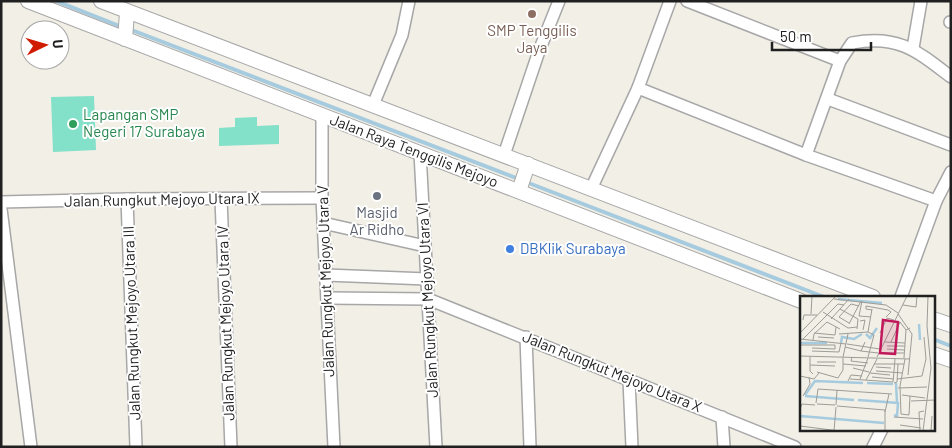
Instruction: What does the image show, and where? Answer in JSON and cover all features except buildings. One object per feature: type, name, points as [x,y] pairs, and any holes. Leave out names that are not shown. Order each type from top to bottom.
[{"type":"street","name":"Jalan Raya Tenggilis Mejoyo","points":[[28,1],[125,37],[420,153],[519,188],[800,301]]},
{"type":"street","name":"Jalan Raya Tenggilis Mejoyo","points":[[101,1],[127,15],[373,105],[504,155],[527,167],[591,189],[870,296]]},
{"type":"street","points":[[373,105],[402,35],[409,1]]},
{"type":"street","points":[[504,155],[539,51],[559,1]]},
{"type":"street","points":[[591,189],[638,88],[670,1]]},
{"type":"street","points":[[687,1],[840,61]]},
{"type":"street","points":[[913,48],[921,1]]},
{"type":"street","points":[[125,37],[127,15]]},
{"type":"street","points":[[806,155],[828,99],[840,61],[852,43],[878,40],[913,48],[951,77]]},
{"type":"street","points":[[638,88],[806,155],[936,200]]},
{"type":"street","points":[[828,99],[951,145]]},
{"type":"street","name":"Jalan Rungkut Mejoyo Utara V","points":[[322,115],[322,198],[334,447]]},
{"type":"street","name":"Jalan Rungkut Mejoyo Utara VI","points":[[420,153],[436,447]]},
{"type":"street","points":[[519,188],[527,167]]},
{"type":"street","points":[[901,296],[936,200],[951,172]]},
{"type":"street","name":"Jalan Rungkut Mejoyo Utara IX","points":[[1,202],[322,198]]},
{"type":"street","name":"Jalan Rungkut Mejoyo Utara III","points":[[127,199],[136,447]]},
{"type":"street","name":"Jalan Rungkut Mejoyo Utara IV","points":[[221,199],[231,447]]},
{"type":"street","points":[[1,209],[31,447]]},
{"type":"street","points":[[323,223],[425,246]]},
{"type":"street","points":[[326,275],[427,279]]},
{"type":"street","points":[[327,298],[428,299]]},
{"type":"street","name":"Jalan Rungkut Mejoyo Utara X","points":[[428,299],[795,447]]},
{"type":"street","points":[[934,319],[951,325]]},
{"type":"street","points":[[526,337],[530,447]]},
{"type":"street","points":[[934,354],[951,360]]},
{"type":"street","points":[[629,380],[632,447]]},
{"type":"street","points":[[722,417],[724,447]]},
{"type":"street","points":[[873,447],[882,430]]},
{"type":"green space","name":"Lapangan SMP Negeri 17 Surabaya","points":[[94,96],[96,150],[53,152],[51,97]]},
{"type":"green space","points":[[257,117],[257,126],[279,125],[279,144],[219,146],[219,128],[235,127],[235,118]]},
{"type":"waterway","points":[[56,1],[122,27]]},
{"type":"waterway","points":[[129,29],[519,179]]},
{"type":"waterway","points":[[526,182],[821,296]]},
{"type":"waterway","points":[[934,339],[951,346]]},
{"type":"place","name":"SMP Tenggilis Jaya","points":[[532,14]]},
{"type":"place","name":"Lapangan SMP Negeri 17 Surabaya","points":[[73,124]]},
{"type":"place","name":"Masjid Ar Ridho","points":[[377,196]]},
{"type":"place","name":"DBKlik Surabaya","points":[[510,249]]}]
